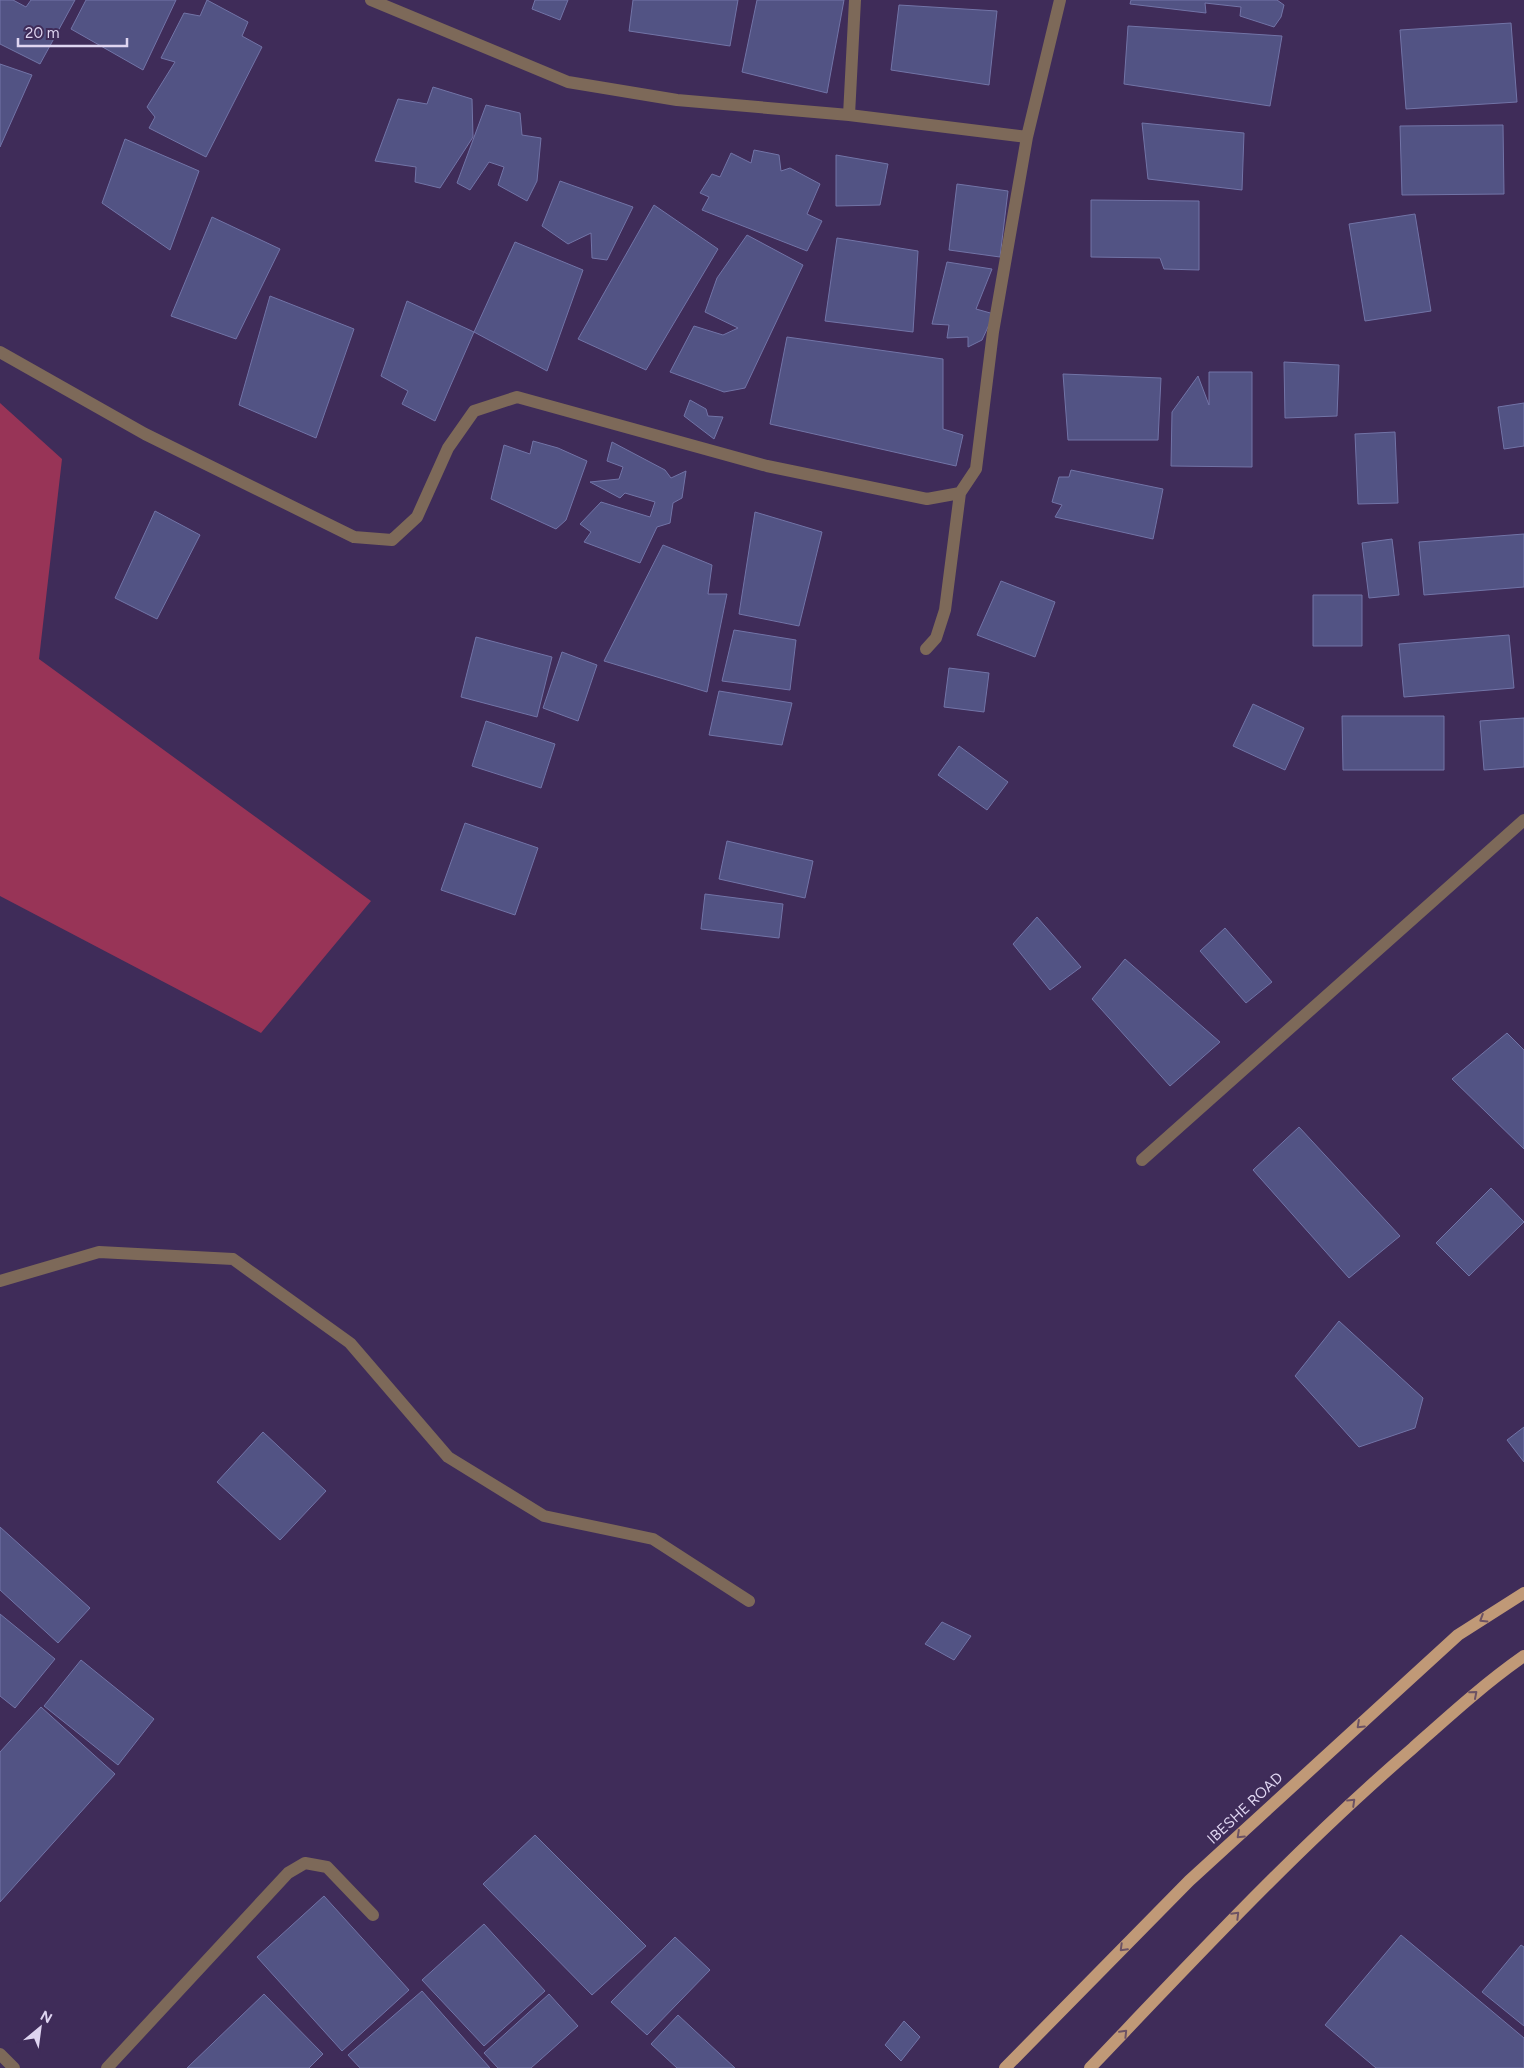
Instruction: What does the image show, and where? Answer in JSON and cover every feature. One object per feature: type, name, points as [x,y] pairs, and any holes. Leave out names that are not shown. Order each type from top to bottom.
[{"type":"main road","name":"IBESHE ROAD","points":[[1004,2068],[1189,1881],[1458,1635],[1524,1593]]},
{"type":"main road","points":[[1090,2068],[1232,1920],[1366,1788],[1492,1678],[1524,1656]]},
{"type":"street","points":[[371,0],[568,82],[677,100],[848,115],[1028,137]]},
{"type":"street","points":[[848,115],[855,0]]},
{"type":"street","points":[[926,650],[936,638],[945,610],[960,492],[976,469],[993,332],[1028,137],[1060,0]]},
{"type":"street","points":[[0,352],[145,434],[354,537],[392,540],[417,517],[448,448],[474,411],[517,396],[767,466],[927,499],[960,492]]},
{"type":"street","points":[[1142,1160],[1524,820]]},
{"type":"street","points":[[0,1281],[99,1252],[233,1259],[350,1343],[448,1457],[544,1516],[654,1539],[749,1601]]},
{"type":"street","points":[[106,2068],[288,1873],[305,1863],[327,1867],[373,1915]]},
{"type":"street","points":[[0,2054],[14,2068]]},
{"type":"shaded area","points":[[0,403],[62,459],[39,659],[371,901],[261,1033],[0,896]]},
{"type":"building","points":[[0,0],[13,0],[26,7],[31,0],[75,0],[40,64],[0,44]]},
{"type":"building","points":[[86,0],[176,0],[143,70],[71,29]]},
{"type":"building","points":[[207,0],[248,22],[242,36],[262,47],[206,157],[149,128],[155,117],[147,107],[175,62],[161,58],[184,13],[200,16]]},
{"type":"building","points":[[535,0],[568,0],[560,20],[532,9]]},
{"type":"building","points":[[633,0],[738,0],[730,46],[629,31]]},
{"type":"building","points":[[757,0],[844,0],[827,93],[742,72]]},
{"type":"building","points":[[1131,0],[1277,0],[1284,5],[1281,17],[1274,27],[1240,16],[1241,7],[1205,3],[1206,13],[1130,4]]},
{"type":"building","points":[[899,5],[997,11],[989,85],[891,70]]},
{"type":"building","points":[[1511,23],[1517,102],[1406,109],[1400,30]]},
{"type":"building","points":[[1128,26],[1282,36],[1270,106],[1124,84]]},
{"type":"building","points":[[0,64],[32,75],[0,147]]},
{"type":"building","points":[[433,87],[472,99],[473,137],[440,188],[415,182],[416,167],[375,161],[398,99],[427,104]]},
{"type":"building","points":[[486,105],[520,113],[522,135],[541,138],[537,181],[527,201],[498,185],[504,167],[489,162],[470,190],[457,183]]},
{"type":"building","points":[[1142,123],[1244,133],[1242,190],[1148,179]]},
{"type":"building","points":[[1503,125],[1504,194],[1402,195],[1400,126]]},
{"type":"building","points":[[125,139],[199,171],[170,250],[102,203]]},
{"type":"building","points":[[754,150],[779,155],[781,171],[790,168],[820,184],[807,214],[822,221],[807,251],[702,210],[709,197],[700,193],[712,174],[720,177],[731,153],[751,163]]},
{"type":"building","points":[[836,155],[888,164],[880,205],[836,206]]},
{"type":"building","points":[[560,181],[633,207],[607,260],[592,258],[591,233],[568,244],[542,226]]},
{"type":"building","points":[[957,184],[1008,191],[1000,257],[949,250]]},
{"type":"building","points":[[1091,200],[1199,201],[1199,270],[1164,269],[1160,258],[1091,257]]},
{"type":"building","points":[[654,205],[718,249],[646,370],[578,339]]},
{"type":"building","points":[[1415,214],[1431,311],[1365,321],[1349,224]]},
{"type":"building","points":[[212,217],[280,249],[236,339],[171,316]]},
{"type":"building","points":[[747,235],[803,265],[745,388],[724,392],[670,372],[694,326],[723,335],[738,328],[705,312],[717,278]]},
{"type":"building","points":[[837,238],[918,251],[913,332],[825,321]]},
{"type":"building","points":[[515,242],[583,270],[547,371],[474,332]]},
{"type":"building","points":[[947,262],[992,269],[976,309],[994,314],[982,340],[968,347],[968,337],[947,338],[949,325],[932,324]]},
{"type":"building","points":[[270,296],[354,329],[316,438],[239,405]]},
{"type":"building","points":[[407,301],[474,332],[435,421],[402,404],[408,391],[381,376]]},
{"type":"building","points":[[787,337],[943,359],[943,429],[963,435],[956,466],[770,424]]},
{"type":"building","points":[[1284,362],[1339,365],[1337,416],[1285,418]]},
{"type":"building","points":[[1209,372],[1252,372],[1252,467],[1171,466],[1172,412],[1198,376],[1209,405]]},
{"type":"building","points":[[1063,374],[1161,378],[1158,440],[1068,440]]},
{"type":"building","points":[[690,400],[706,409],[708,416],[723,417],[714,439],[684,416]]},
{"type":"building","points":[[1524,403],[1524,446],[1504,449],[1498,407]]},
{"type":"building","points":[[1395,432],[1398,503],[1358,504],[1355,434]]},
{"type":"building","points":[[533,441],[558,448],[587,461],[566,520],[556,529],[491,499],[504,445],[530,454]]},
{"type":"building","points":[[612,442],[665,470],[671,478],[686,471],[682,498],[673,503],[670,523],[657,527],[640,563],[584,542],[591,532],[580,524],[601,502],[650,517],[655,502],[625,493],[620,498],[590,482],[619,479],[623,467],[607,461]]},
{"type":"building","points":[[1071,470],[1163,489],[1153,539],[1055,517],[1062,505],[1052,502],[1059,477],[1069,477]]},
{"type":"building","points":[[155,511],[200,535],[157,619],[115,598]]},
{"type":"building","points":[[755,512],[822,532],[799,626],[739,614]]},
{"type":"building","points":[[1524,534],[1524,587],[1424,595],[1419,542]]},
{"type":"building","points":[[1392,539],[1399,595],[1369,598],[1362,543]]},
{"type":"building","points":[[663,545],[712,565],[708,594],[727,594],[707,692],[604,661]]},
{"type":"building","points":[[1001,581],[1055,602],[1035,657],[977,635]]},
{"type":"building","points":[[1313,595],[1362,595],[1362,646],[1313,646]]},
{"type":"building","points":[[734,630],[796,640],[790,690],[722,681]]},
{"type":"building","points":[[1509,635],[1514,688],[1404,697],[1399,644]]},
{"type":"building","points":[[476,637],[552,657],[537,717],[461,697]]},
{"type":"building","points":[[562,652],[597,665],[578,721],[543,708]]},
{"type":"building","points":[[949,668],[989,673],[984,712],[944,707]]},
{"type":"building","points":[[719,691],[792,703],[782,745],[709,735]]},
{"type":"building","points":[[1253,704],[1304,728],[1285,770],[1233,746]]},
{"type":"building","points":[[1342,716],[1444,716],[1444,770],[1343,770]]},
{"type":"building","points":[[1524,718],[1524,767],[1484,770],[1480,721]]},
{"type":"building","points":[[486,721],[555,744],[541,788],[472,766]]},
{"type":"building","points":[[959,746],[1008,782],[987,810],[938,775]]},
{"type":"building","points":[[465,823],[538,848],[515,915],[441,890]]},
{"type":"building","points":[[727,841],[813,861],[805,898],[719,879]]},
{"type":"building","points":[[705,894],[783,904],[779,938],[701,929]]},
{"type":"building","points":[[1037,917],[1081,967],[1050,990],[1013,944]]},
{"type":"building","points":[[1225,928],[1272,982],[1246,1003],[1200,951]]},
{"type":"building","points":[[1125,959],[1220,1042],[1170,1086],[1092,999]]},
{"type":"building","points":[[1507,1033],[1524,1050],[1524,1149],[1452,1079]]},
{"type":"building","points":[[1299,1127],[1400,1236],[1349,1278],[1253,1170]]},
{"type":"building","points":[[1491,1188],[1524,1222],[1469,1276],[1436,1243]]},
{"type":"building","points":[[1339,1321],[1423,1398],[1415,1428],[1359,1447],[1295,1376]]},
{"type":"building","points":[[1524,1427],[1524,1462],[1507,1440]]},
{"type":"building","points":[[263,1432],[326,1491],[280,1540],[217,1482]]},
{"type":"building","points":[[0,1527],[90,1608],[58,1643],[0,1590]]},
{"type":"building","points":[[0,1614],[55,1659],[15,1708],[0,1696]]},
{"type":"building","points":[[942,1622],[971,1636],[954,1660],[925,1644]]},
{"type":"building","points":[[81,1660],[154,1719],[118,1765],[44,1706]]},
{"type":"building","points":[[41,1707],[115,1774],[0,1902],[0,1752]]},
{"type":"building","points":[[535,1835],[646,1946],[592,1995],[483,1884]]},
{"type":"building","points":[[324,1896],[409,1990],[342,2051],[257,1957]]},
{"type":"building","points":[[484,1924],[545,1991],[484,2046],[422,1980]]},
{"type":"building","points":[[1401,1935],[1524,2038],[1524,2068],[1376,2068],[1325,2025]]},
{"type":"building","points":[[675,1937],[710,1970],[647,2035],[611,2002]]},
{"type":"building","points":[[1521,1945],[1524,1947],[1524,2026],[1482,1992]]},
{"type":"building","points":[[422,1991],[490,2068],[360,2068],[348,2055]]},
{"type":"building","points":[[264,1994],[323,2054],[309,2068],[187,2068]]},
{"type":"building","points":[[549,1994],[578,2026],[531,2068],[498,2068],[484,2053]]},
{"type":"building","points":[[678,2015],[735,2068],[677,2068],[651,2044]]},
{"type":"building","points":[[904,2021],[920,2037],[901,2061],[885,2045]]}]
